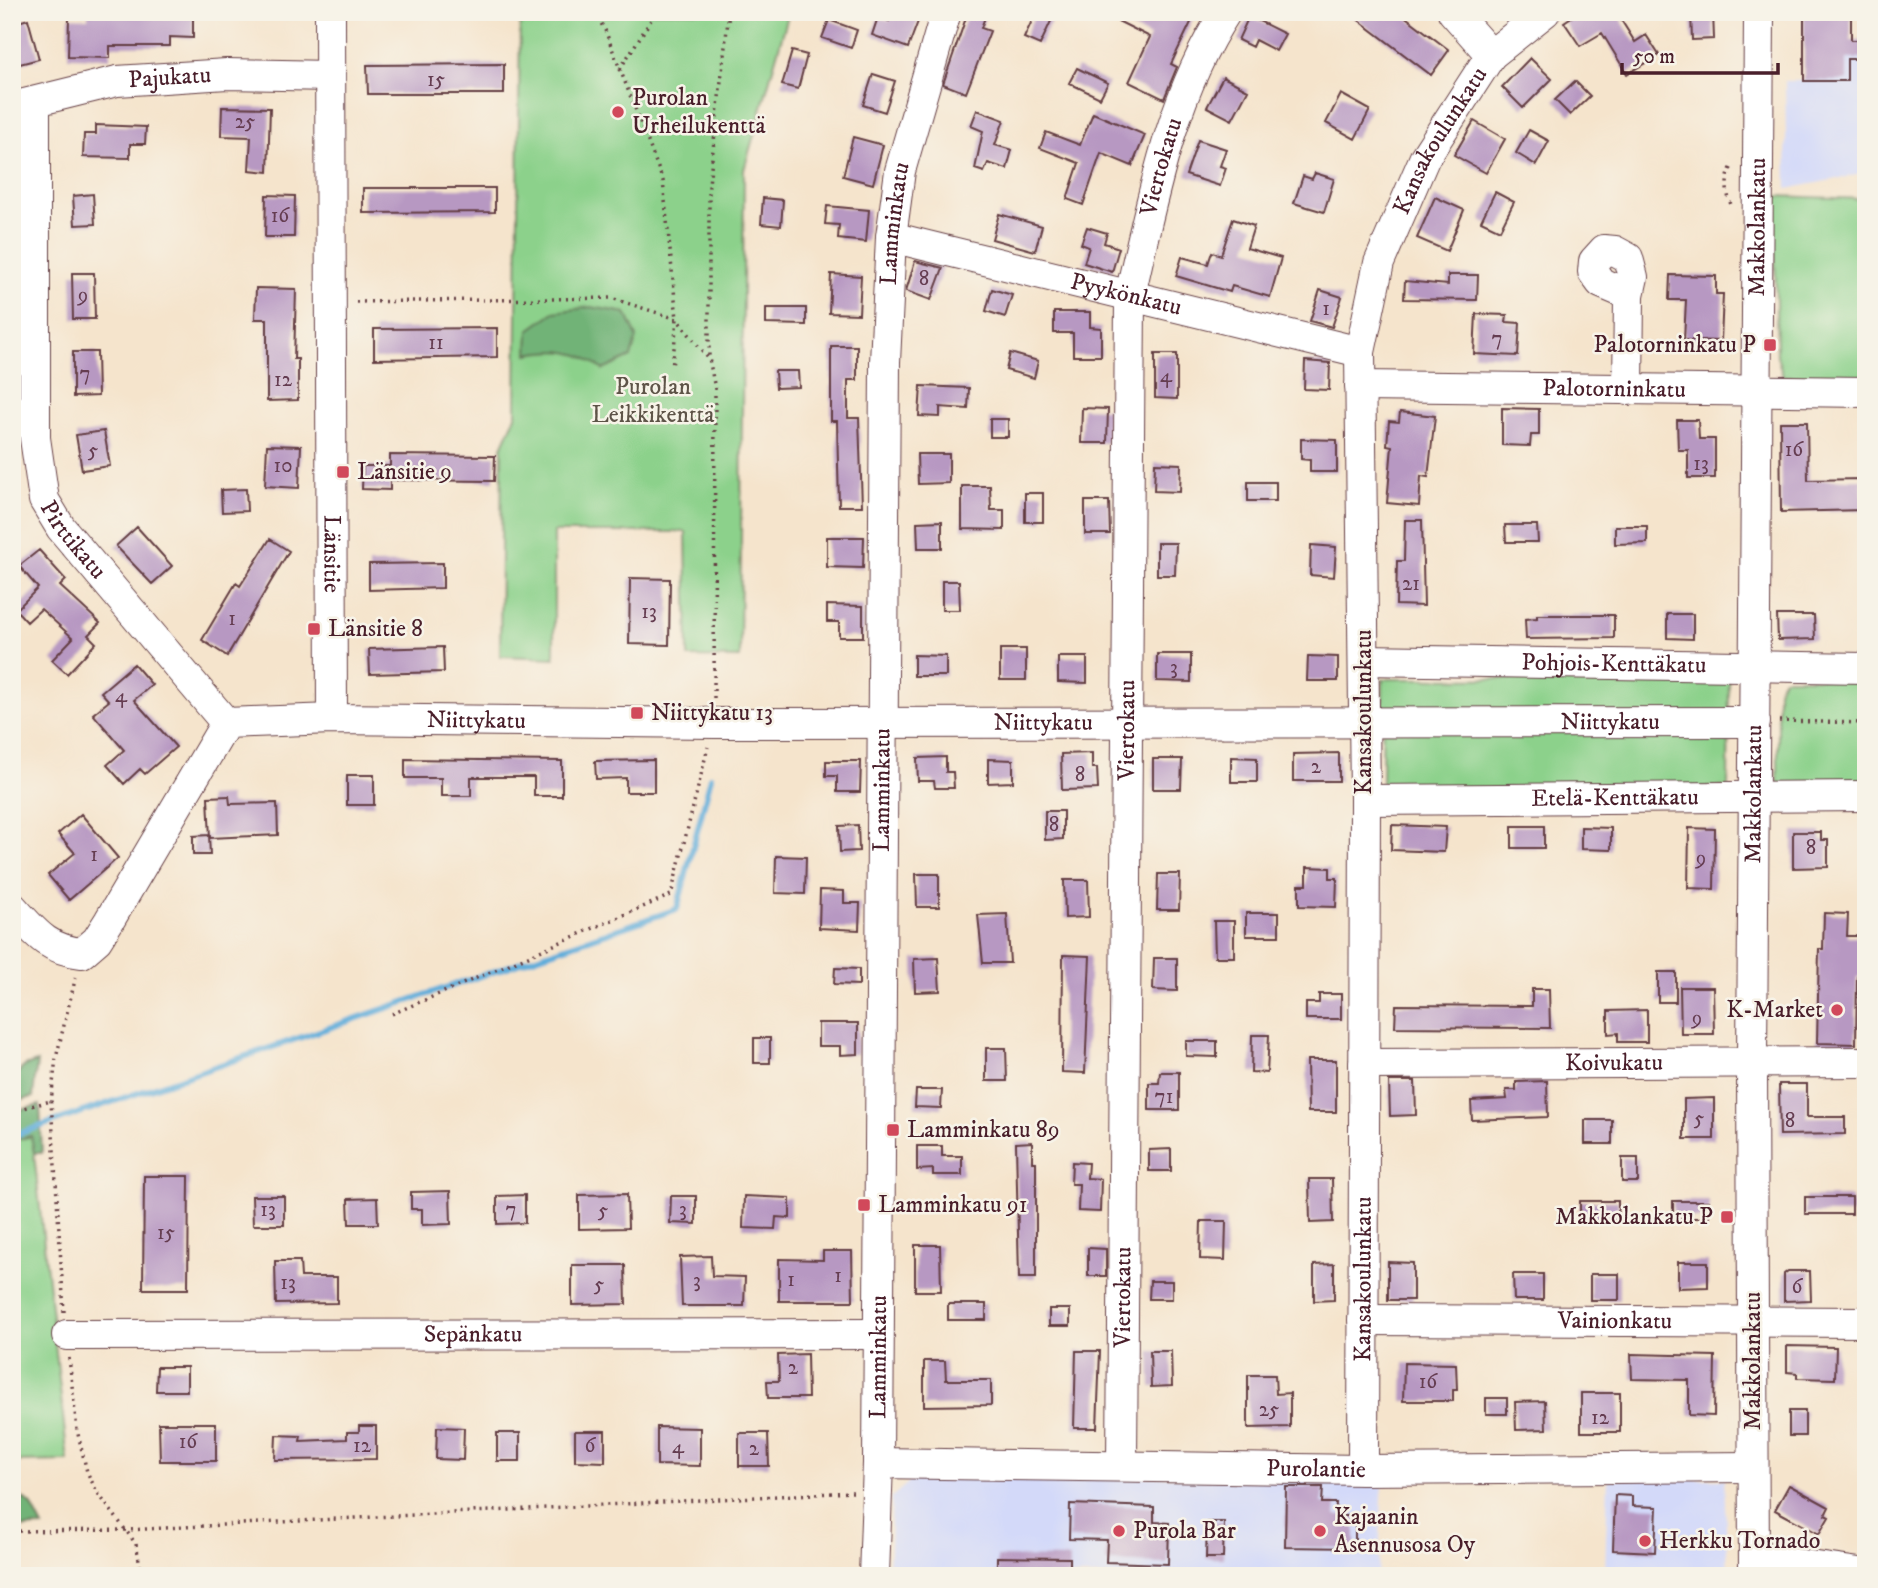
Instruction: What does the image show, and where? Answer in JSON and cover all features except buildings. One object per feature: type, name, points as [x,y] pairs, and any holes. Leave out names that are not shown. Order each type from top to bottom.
[{"type":"street","name":"Länsitie","points":[[330,12],[332,719]]},
{"type":"street","name":"Lamminkatu","points":[[874,1576],[885,362],[891,237],[900,171],[946,12]]},
{"type":"street","name":"Viertokatu","points":[[1122,1465],[1130,295],[1154,190],[1182,100],[1226,12]]},
{"type":"street","points":[[1453,12],[1491,54]]},
{"type":"street","name":"Kansakoulunkatu","points":[[1363,1470],[1365,800],[1360,352],[1379,263],[1398,216],[1443,125],[1491,54],[1545,12]]},
{"type":"street","name":"Makkolankatu","points":[[1754,1567],[1754,797],[1763,721],[1754,667],[1759,12]]},
{"type":"street","name":"Pajukatu","points":[[24,104],[117,81],[227,74],[330,76]]},
{"type":"street","name":"Pirttikatu","points":[[24,104],[35,438],[44,500],[61,528],[226,723]]},
{"type":"street","name":"Pyykönkatu","points":[[891,237],[1360,352]]},
{"type":"street","points":[[1628,390],[1629,295]]},
{"type":"street","name":"Palotorninkatu","points":[[1360,386],[1866,392]]},
{"type":"street","name":"Pohjois-Kenttäkatu","points":[[1364,660],[1866,668]]},
{"type":"street","points":[[12,907],[42,939],[61,950],[82,953],[97,940],[109,921],[226,723],[332,719]]},
{"type":"street","name":"Niittykatu","points":[[332,719],[714,723],[1763,721]]},
{"type":"street","name":"Etelä-Kenttäkatu","points":[[1365,800],[1866,796]]},
{"type":"street","name":"Koivukatu","points":[[1364,1065],[1866,1062]]},
{"type":"street","name":"Vainionkatu","points":[[1363,1320],[1866,1322]]},
{"type":"street","name":"Sepänkatu","points":[[67,1335],[878,1334]]},
{"type":"street","name":"Purolantie","points":[[877,1476],[1122,1465],[1363,1470],[1753,1467]]},
{"type":"street","points":[[1754,1567],[1866,1574]]},
{"type":"path","points":[[594,12],[606,30],[663,181],[677,319],[672,368]]},
{"type":"path","points":[[620,69],[656,12]]},
{"type":"path","points":[[392,1014],[671,895],[714,723],[715,389],[709,358],[709,184],[729,12]]},
{"type":"path","points":[[330,302],[611,298],[677,319],[709,358]]},
{"type":"path","points":[[1763,721],[1866,723]]},
{"type":"path","points":[[82,953],[56,1058],[51,1101],[67,1335],[79,1440],[87,1472],[107,1506],[136,1544],[142,1576]]},
{"type":"path","points":[[12,1111],[51,1101]]},
{"type":"path","points":[[12,1531],[127,1530],[877,1476]]},
{"type":"shaded area","points":[[1804,12],[1851,12],[1851,40],[1866,40],[1866,173],[1787,189],[1785,81],[1804,81]]},
{"type":"shaded area","points":[[915,1477],[1383,1477],[1378,1576],[889,1576],[892,1497]]},
{"type":"shaded area","points":[[1608,1479],[1724,1479],[1728,1576],[1605,1576]]},
{"type":"green space","name":"Purolan Leikkikenttä","points":[[520,12],[789,12],[744,170],[740,658],[688,657],[686,532],[554,532],[554,658],[500,656],[502,447],[516,416]]},
{"type":"green space","points":[[1774,196],[1866,199],[1866,379],[1783,376],[1777,356]]},
{"type":"green space","points":[[591,307],[626,313],[637,337],[631,357],[603,370],[586,358],[568,352],[528,354],[529,330],[554,312]]},
{"type":"green space","points":[[1729,678],[1728,787],[1382,791],[1383,679]]},
{"type":"green space","points":[[1783,678],[1866,678],[1866,786],[1778,786],[1778,690]]},
{"type":"green space","points":[[37,1062],[33,1097],[12,1103],[12,1078],[25,1066]]},
{"type":"green space","points":[[40,1105],[42,1153],[34,1153],[31,1136],[12,1141],[12,1112]]},
{"type":"green space","points":[[32,1136],[68,1461],[12,1462],[12,1141]]},
{"type":"green space","points":[[12,1491],[31,1504],[43,1527],[12,1528]]},
{"type":"waterway","points":[[12,1136],[677,909],[711,777]]},
{"type":"place","name":"Purolan Urheilukenttä","points":[[618,112]]},
{"type":"place","name":"Palotorninkatu P","points":[[1770,345]]},
{"type":"place","name":"Länsitie 9","points":[[343,472]]},
{"type":"place","name":"Länsitie 8","points":[[314,629]]},
{"type":"place","name":"Niittykatu 13","points":[[637,713]]},
{"type":"place","name":"K-Market","points":[[1837,1010]]},
{"type":"place","name":"Lamminkatu 89","points":[[893,1130]]},
{"type":"place","name":"Lamminkatu 91","points":[[864,1205]]},
{"type":"place","name":"Makkolankatu P","points":[[1727,1217]]},
{"type":"place","name":"Purola Bar","points":[[1119,1531]]},
{"type":"place","name":"Kajaanin Asennusosa Oy","points":[[1320,1531]]},
{"type":"place","name":"Herkku Tornado","points":[[1645,1541]]}]
